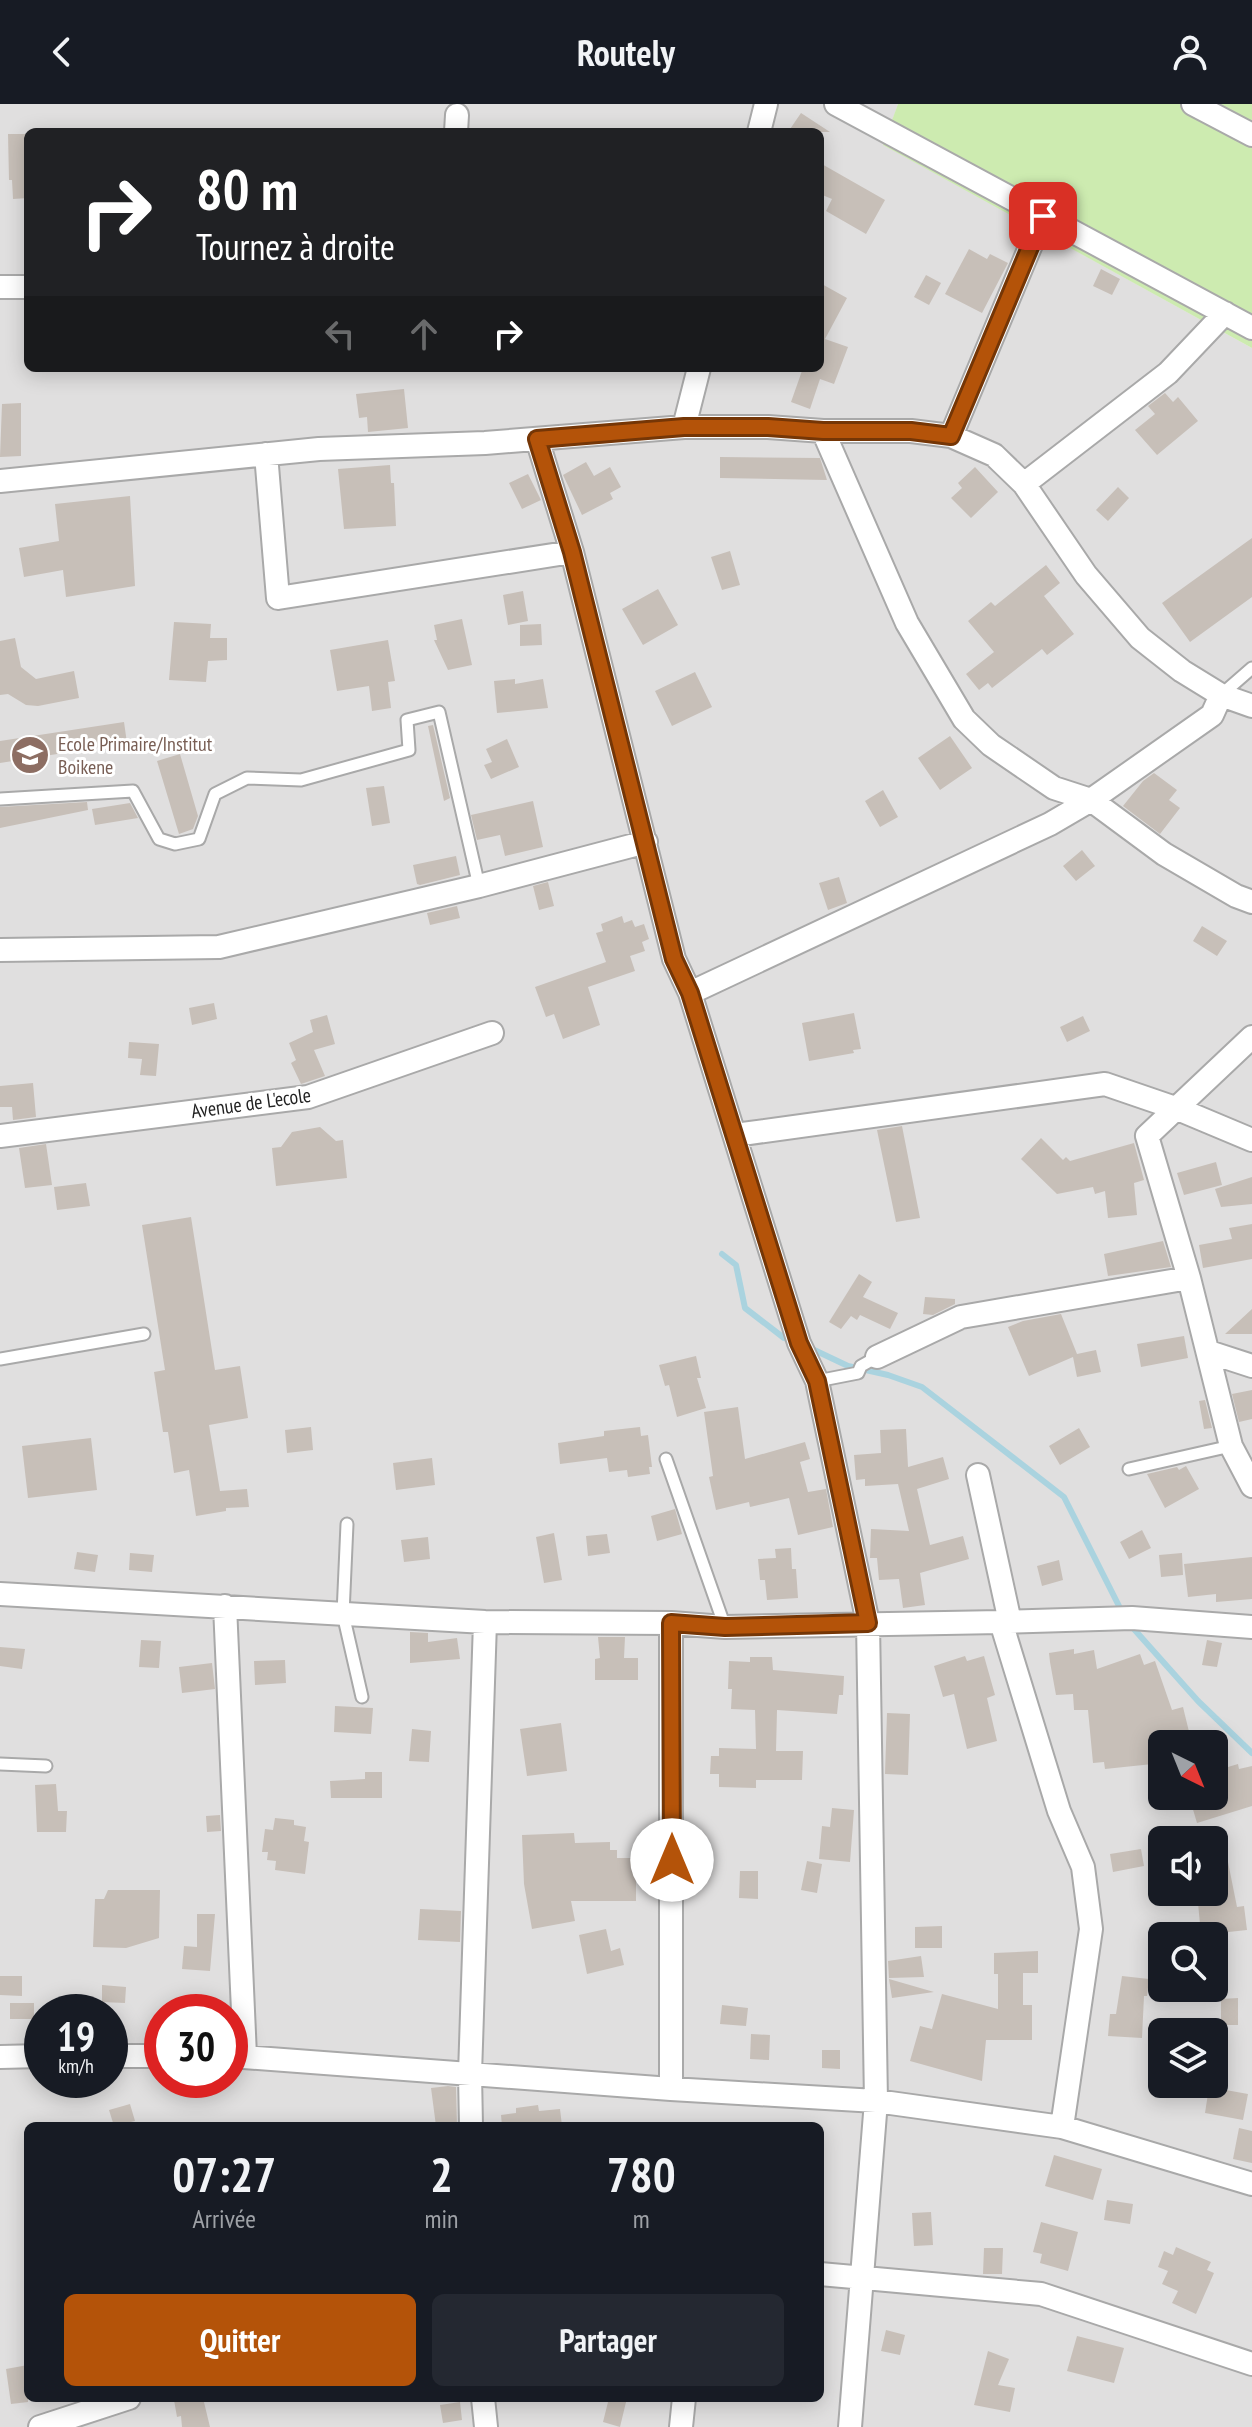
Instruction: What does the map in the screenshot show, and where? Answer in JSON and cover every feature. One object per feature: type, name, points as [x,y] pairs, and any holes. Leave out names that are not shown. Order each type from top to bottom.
[{"type":"street","points":[[760,128],[766,104]]},
{"type":"street","points":[[836,104],[1252,328]]},
{"type":"street","points":[[1193,104],[1252,135]]},
{"type":"street","points":[[951,436],[1043,216]]},
{"type":"street","points":[[0,287],[24,287]]},
{"type":"street","points":[[1024,484],[1168,373],[1225,313]]},
{"type":"street","points":[[684,427],[698,372]]},
{"type":"street","points":[[0,481],[319,449],[485,443],[684,427],[911,431],[951,436],[994,455],[1024,484],[1086,575],[1140,638],[1182,671],[1221,695],[1252,706]]},
{"type":"street","points":[[823,431],[907,623],[964,719],[991,745],[1054,788],[1091,800],[1164,854],[1252,902]]},
{"type":"street","points":[[537,439],[572,552],[674,959],[690,993],[799,1343],[817,1381],[868,1623],[876,2101],[850,2427]]},
{"type":"street","points":[[266,454],[278,598],[572,552]]},
{"type":"street","points":[[690,993],[1050,824],[1091,800],[1212,715],[1221,695]]},
{"type":"street","points":[[0,950],[219,947],[479,886],[646,842]]},
{"type":"street","name":"Avenue de L'ecole","points":[[0,1136],[308,1097],[492,1033]]},
{"type":"street","points":[[1252,1037],[1147,1136],[1189,1278],[1231,1446],[1252,1486]]},
{"type":"street","points":[[735,1135],[1105,1084],[1178,1109],[1252,1140]]},
{"type":"street","points":[[865,1365],[961,1317],[1189,1278]]},
{"type":"street","points":[[1209,1352],[1252,1366]]},
{"type":"street","points":[[978,1475],[1006,1622],[1059,1811],[1083,1867],[1091,1929],[1062,2127]]},
{"type":"street","points":[[0,1594],[485,1622],[671,1623],[725,1627],[1132,1618],[1252,1627]]},
{"type":"street","points":[[225,1606],[236,1994]]},
{"type":"street","points":[[471,2122],[485,1622]]},
{"type":"street","points":[[671,1623],[671,2089]]},
{"type":"street","points":[[0,2057],[24,2056]]},
{"type":"street","points":[[248,2057],[671,2089],[876,2101],[1062,2127],[1252,2184]]},
{"type":"street","points":[[824,2274],[1041,2294],[1252,2364]]},
{"type":"street","points":[[40,2427],[117,2402]]},
{"type":"street","points":[[483,2402],[486,2427]]},
{"type":"street","points":[[681,2427],[684,2402]]},
{"type":"lane","points":[[1221,695],[1252,668]]},
{"type":"lane","points":[[0,799],[133,791],[159,839],[175,844],[187,842],[199,839],[215,794],[247,778],[301,780],[409,750],[407,720],[439,712],[479,886]]},
{"type":"lane","points":[[0,1359],[144,1334]]},
{"type":"lane","points":[[817,1381],[865,1365]]},
{"type":"lane","points":[[1129,1469],[1231,1446]]},
{"type":"lane","points":[[666,1459],[725,1627]]},
{"type":"lane","points":[[347,1524],[343,1614],[362,1697]]},
{"type":"lane","points":[[0,1764],[46,1766]]},
{"type":"shaded area","points":[[0,104],[898,104],[884,145],[1252,348],[1252,2427],[0,2427]]},
{"type":"green space","points":[[898,104],[1252,104],[1252,348],[883,145]]},
{"type":"building","points":[[801,113],[824,128],[791,128]]},
{"type":"building","points":[[8,134],[24,134],[24,198],[13,199],[12,180],[9,180]]},
{"type":"building","points":[[824,165],[885,200],[866,234],[826,211],[832,199],[824,196]]},
{"type":"building","points":[[969,249],[987,259],[990,254],[1008,263],[982,313],[945,294]]},
{"type":"building","points":[[1101,269],[1120,279],[1112,295],[1093,286]]},
{"type":"building","points":[[926,275],[941,283],[929,305],[914,297]]},
{"type":"building","points":[[824,285],[847,298],[825,339],[848,347],[834,384],[820,379],[810,409],[791,402],[802,372],[824,372]]},
{"type":"building","points":[[404,389],[408,428],[368,432],[367,417],[359,418],[356,394]]},
{"type":"building","points":[[1165,393],[1173,402],[1178,397],[1198,421],[1157,455],[1135,430],[1155,414],[1148,406]]},
{"type":"building","points":[[21,403],[21,456],[0,457],[2,404]]},
{"type":"building","points":[[720,457],[820,458],[827,480],[720,478]]},
{"type":"building","points":[[586,462],[594,476],[610,467],[621,487],[610,493],[613,499],[582,515],[563,475]]},
{"type":"building","points":[[390,465],[396,526],[344,529],[338,469]]},
{"type":"building","points":[[975,467],[998,492],[971,518],[951,498],[962,488],[958,483]]},
{"type":"building","points":[[528,474],[541,500],[522,509],[509,483]]},
{"type":"building","points":[[1118,487],[1129,498],[1108,521],[1096,510]]},
{"type":"building","points":[[130,496],[135,586],[66,597],[63,570],[24,577],[19,548],[59,541],[55,504]]},
{"type":"building","points":[[1252,538],[1252,597],[1190,642],[1162,603]]},
{"type":"building","points":[[730,551],[740,585],[722,590],[711,557]]},
{"type":"building","points":[[1046,565],[1060,583],[1044,596],[1074,634],[1047,655],[1042,649],[992,688],[988,683],[979,690],[966,674],[994,652],[968,621],[991,602],[995,606]]},
{"type":"building","points":[[658,589],[678,625],[643,645],[622,609]]},
{"type":"building","points":[[523,591],[528,621],[508,625],[503,595]]},
{"type":"building","points":[[462,619],[472,665],[448,670],[434,640],[437,640],[434,625]]},
{"type":"building","points":[[174,622],[211,624],[210,638],[227,638],[227,660],[208,661],[206,682],[169,680]]},
{"type":"building","points":[[541,624],[542,645],[520,646],[520,625]]},
{"type":"building","points":[[15,638],[21,667],[36,679],[74,671],[79,698],[38,706],[26,705],[8,694],[0,695],[0,641]]},
{"type":"building","points":[[388,640],[395,681],[388,682],[391,708],[372,711],[369,686],[337,691],[330,650]]},
{"type":"building","points":[[695,672],[712,707],[672,726],[655,691]]},
{"type":"building","points":[[515,679],[515,684],[543,679],[548,708],[497,713],[494,681]]},
{"type":"building","points":[[124,722],[127,743],[0,763],[0,741]]},
{"type":"building","points":[[433,725],[450,798],[444,801],[428,726]]},
{"type":"building","points":[[950,736],[972,768],[940,790],[918,758]]},
{"type":"building","points":[[507,739],[519,767],[491,779],[484,765],[492,762],[486,749]]},
{"type":"building","points":[[180,754],[198,816],[193,829],[179,834],[157,761]]},
{"type":"building","points":[[1154,773],[1177,790],[1169,800],[1180,808],[1160,834],[1123,806],[1143,781]]},
{"type":"building","points":[[384,786],[390,823],[372,826],[366,788]]},
{"type":"building","points":[[883,790],[898,817],[880,827],[865,801]]},
{"type":"building","points":[[533,801],[543,847],[505,856],[500,835],[477,840],[471,815]]},
{"type":"building","points":[[87,802],[88,810],[0,828],[0,807]]},
{"type":"building","points":[[130,803],[138,818],[95,825],[92,809]]},
{"type":"building","points":[[1082,850],[1095,866],[1076,881],[1063,866]]},
{"type":"building","points":[[456,856],[460,875],[417,884],[413,865]]},
{"type":"building","points":[[839,877],[847,903],[828,910],[819,883]]},
{"type":"building","points":[[548,882],[554,906],[539,910],[533,886]]},
{"type":"building","points":[[457,906],[460,918],[430,925],[427,913]]},
{"type":"building","points":[[622,916],[624,923],[632,920],[635,927],[644,924],[649,939],[642,942],[645,951],[630,956],[635,971],[588,987],[600,1025],[563,1039],[554,1014],[546,1017],[535,987],[606,962],[596,933],[603,931],[601,924]]},
{"type":"building","points":[[1202,926],[1227,941],[1217,956],[1193,941]]},
{"type":"building","points":[[214,1003],[217,1019],[192,1025],[189,1008]]},
{"type":"building","points":[[854,1013],[861,1049],[809,1061],[802,1023]]},
{"type":"building","points":[[327,1015],[335,1044],[314,1050],[325,1076],[301,1084],[291,1063],[296,1060],[289,1043],[313,1032],[310,1020]]},
{"type":"building","points":[[1083,1016],[1090,1031],[1067,1042],[1060,1027]]},
{"type":"building","points":[[129,1042],[159,1044],[156,1076],[140,1075],[142,1059],[128,1058]]},
{"type":"building","points":[[33,1083],[36,1117],[13,1120],[12,1107],[0,1107],[0,1086]]},
{"type":"building","points":[[902,1126],[920,1218],[896,1222],[877,1130]]},
{"type":"building","points":[[320,1127],[336,1141],[343,1140],[347,1178],[276,1186],[272,1148],[281,1147],[292,1132]]},
{"type":"building","points":[[1041,1138],[1063,1160],[1066,1157],[1070,1161],[1134,1143],[1144,1180],[1134,1183],[1137,1215],[1108,1218],[1105,1191],[1095,1194],[1093,1187],[1057,1194],[1021,1159]]},
{"type":"building","points":[[46,1144],[52,1185],[25,1188],[19,1148]]},
{"type":"building","points":[[1216,1162],[1222,1185],[1184,1195],[1177,1173]]},
{"type":"building","points":[[1252,1177],[1252,1204],[1221,1207],[1215,1189]]},
{"type":"building","points":[[86,1183],[90,1206],[57,1210],[54,1187]]},
{"type":"building","points":[[191,1217],[215,1370],[240,1366],[248,1418],[209,1425],[220,1491],[247,1489],[249,1507],[226,1508],[226,1511],[196,1516],[189,1470],[174,1473],[168,1432],[163,1432],[154,1372],[165,1370],[142,1225]]},
{"type":"building","points":[[1252,1224],[1252,1259],[1203,1268],[1199,1245],[1232,1239],[1229,1228]]},
{"type":"building","points":[[1163,1241],[1171,1267],[1108,1276],[1104,1254]]},
{"type":"building","points":[[859,1274],[872,1282],[863,1297],[898,1313],[890,1329],[860,1315],[857,1320],[851,1316],[841,1329],[829,1322]]},
{"type":"building","points":[[925,1297],[955,1299],[955,1304],[933,1315],[923,1314]]},
{"type":"building","points":[[1252,1309],[1252,1334],[1225,1334]]},
{"type":"building","points":[[1061,1314],[1077,1354],[1096,1350],[1101,1372],[1077,1377],[1073,1357],[1029,1376],[1008,1327]]},
{"type":"building","points":[[1184,1336],[1188,1358],[1141,1367],[1137,1344]]},
{"type":"building","points":[[696,1356],[701,1378],[697,1378],[706,1408],[677,1417],[669,1385],[665,1386],[659,1365]]},
{"type":"building","points":[[1252,1390],[1252,1419],[1239,1422],[1232,1394]]},
{"type":"building","points":[[1205,1400],[1212,1428],[1204,1429],[1199,1401]]},
{"type":"building","points":[[738,1407],[745,1459],[805,1442],[810,1459],[800,1462],[808,1492],[826,1489],[833,1527],[798,1535],[789,1498],[750,1507],[749,1502],[716,1510],[709,1477],[713,1476],[704,1412]]},
{"type":"building","points":[[311,1427],[313,1450],[287,1453],[285,1430]]},
{"type":"building","points":[[640,1427],[641,1436],[648,1435],[650,1474],[628,1477],[627,1470],[609,1472],[607,1458],[560,1464],[558,1443],[604,1436],[604,1431]]},
{"type":"building","points":[[1079,1428],[1090,1447],[1060,1465],[1049,1446]]},
{"type":"building","points":[[906,1429],[908,1467],[943,1457],[949,1479],[917,1489],[930,1545],[963,1536],[969,1559],[920,1573],[925,1605],[903,1608],[899,1579],[879,1580],[877,1558],[870,1558],[871,1529],[909,1531],[898,1484],[865,1486],[865,1479],[856,1480],[854,1455],[881,1453],[880,1430]]},
{"type":"building","points":[[91,1438],[97,1490],[28,1498],[22,1446]]},
{"type":"building","points":[[432,1458],[435,1485],[396,1490],[393,1463]]},
{"type":"building","points":[[1186,1466],[1199,1489],[1165,1508],[1147,1474],[1177,1467],[1179,1470]]},
{"type":"building","points":[[675,1509],[682,1534],[657,1541],[651,1516]]},
{"type":"building","points":[[1142,1530],[1151,1548],[1129,1559],[1120,1542]]},
{"type":"building","points":[[554,1533],[562,1580],[544,1583],[536,1537]]},
{"type":"building","points":[[607,1534],[610,1553],[588,1556],[586,1536]]},
{"type":"building","points":[[428,1537],[430,1559],[404,1562],[401,1540]]},
{"type":"building","points":[[791,1548],[798,1598],[767,1600],[765,1580],[760,1580],[758,1559],[776,1558],[775,1549]]},
{"type":"building","points":[[77,1552],[98,1555],[95,1572],[74,1569]]},
{"type":"building","points":[[130,1553],[154,1555],[152,1572],[129,1570]]},
{"type":"building","points":[[1182,1553],[1183,1575],[1161,1577],[1159,1555]]},
{"type":"building","points":[[1252,1557],[1252,1599],[1216,1602],[1216,1594],[1188,1597],[1184,1564]]},
{"type":"building","points":[[1059,1560],[1063,1580],[1042,1586],[1037,1566]]},
{"type":"building","points":[[410,1632],[428,1633],[428,1642],[457,1638],[460,1659],[410,1663]]},
{"type":"building","points":[[598,1637],[625,1637],[624,1658],[638,1658],[638,1680],[595,1680],[595,1659],[600,1658]]},
{"type":"building","points":[[141,1640],[161,1641],[159,1668],[139,1667]]},
{"type":"building","points":[[1207,1640],[1222,1643],[1217,1667],[1202,1665]]},
{"type":"building","points":[[0,1647],[25,1649],[22,1669],[0,1666]]},
{"type":"building","points":[[1074,1649],[1074,1654],[1094,1650],[1097,1669],[1140,1654],[1144,1665],[1155,1661],[1172,1710],[1183,1707],[1189,1730],[1148,1730],[1148,1764],[1105,1769],[1104,1762],[1093,1763],[1088,1710],[1074,1710],[1073,1694],[1056,1695],[1049,1653]]},
{"type":"building","points":[[965,1656],[967,1661],[984,1656],[995,1695],[987,1698],[997,1741],[967,1749],[954,1694],[943,1697],[934,1666]]},
{"type":"building","points":[[750,1657],[772,1657],[773,1670],[844,1676],[843,1695],[839,1695],[837,1714],[777,1710],[776,1751],[803,1751],[802,1780],[756,1780],[756,1788],[719,1787],[719,1774],[710,1774],[711,1756],[719,1756],[719,1748],[756,1749],[755,1710],[731,1709],[732,1689],[728,1689],[729,1661],[750,1662]]},
{"type":"building","points":[[285,1660],[286,1683],[255,1685],[254,1661]]},
{"type":"building","points":[[212,1663],[215,1689],[182,1693],[179,1667]]},
{"type":"building","points":[[335,1706],[373,1708],[371,1734],[334,1732]]},
{"type":"building","points":[[887,1713],[910,1714],[908,1775],[885,1774]]},
{"type":"building","points":[[561,1723],[567,1771],[527,1776],[520,1729]]},
{"type":"building","points":[[412,1729],[431,1731],[429,1762],[409,1761]]},
{"type":"building","points":[[1238,1764],[1239,1769],[1252,1766],[1252,1806],[1197,1823],[1193,1810],[1228,1810],[1228,1767]]},
{"type":"building","points":[[365,1772],[382,1772],[382,1798],[331,1798],[330,1781],[365,1779]]},
{"type":"building","points":[[56,1784],[58,1811],[67,1811],[66,1832],[37,1832],[35,1785]]},
{"type":"building","points":[[832,1808],[854,1810],[850,1862],[819,1859],[822,1826],[830,1827]]},
{"type":"building","points":[[220,1815],[221,1831],[207,1832],[206,1816]]},
{"type":"building","points":[[275,1818],[294,1820],[294,1825],[306,1827],[304,1841],[309,1842],[305,1874],[275,1870],[276,1861],[267,1860],[268,1852],[262,1852],[265,1829],[273,1830]]},
{"type":"building","points":[[574,1833],[575,1843],[610,1842],[610,1850],[617,1850],[617,1858],[636,1858],[636,1901],[571,1901],[575,1921],[532,1929],[524,1884],[522,1835]]},
{"type":"building","points":[[1141,1849],[1144,1866],[1113,1872],[1110,1854]]},
{"type":"building","points":[[807,1861],[822,1864],[817,1893],[801,1890]]},
{"type":"building","points":[[1228,1862],[1237,1907],[1244,1906],[1247,1930],[1228,1932],[1228,1922],[1200,1922],[1198,1906],[1228,1906]]},
{"type":"building","points":[[740,1871],[758,1871],[758,1899],[739,1898]]},
{"type":"building","points":[[108,1890],[160,1890],[159,1938],[126,1948],[93,1947],[95,1899],[104,1899]]},
{"type":"building","points":[[420,1909],[461,1911],[460,1942],[418,1940]]},
{"type":"building","points":[[197,1914],[215,1914],[210,1971],[182,1969],[184,1946],[197,1947]]},
{"type":"building","points":[[942,1926],[942,1948],[915,1948],[915,1927]]},
{"type":"building","points":[[606,1929],[611,1951],[620,1948],[624,1965],[587,1974],[579,1935]]},
{"type":"building","points":[[1038,1951],[1038,1973],[1023,1973],[1023,2005],[1032,2005],[1032,2040],[986,2040],[982,2081],[910,2061],[920,2026],[932,2029],[942,1994],[998,2009],[998,1974],[994,1974],[994,1953]]},
{"type":"building","points":[[921,1956],[924,1977],[889,1978],[888,1961]]},
{"type":"building","points":[[0,1976],[22,1976],[22,1996],[0,1995]]},
{"type":"building","points":[[1122,1976],[1148,1979],[1142,2038],[1108,2036],[1110,2014],[1116,2014]]},
{"type":"building","points":[[889,1979],[934,1992],[892,1998]]},
{"type":"building","points":[[102,1985],[126,1987],[126,1994],[102,1994]]},
{"type":"building","points":[[1238,1998],[1238,2025],[1228,2025],[1228,2018],[1221,2018],[1221,2002],[1228,2002],[1228,1999]]},
{"type":"building","points":[[10,2003],[24,2003],[24,2019],[10,2019]]},
{"type":"building","points":[[722,2005],[748,2008],[746,2026],[720,2024]]},
{"type":"building","points":[[751,2034],[770,2035],[769,2060],[750,2059]]},
{"type":"building","points":[[822,2050],[840,2050],[840,2069],[822,2068]]},
{"type":"building","points":[[456,2087],[457,2122],[435,2122],[431,2088]]},
{"type":"building","points":[[1228,2090],[1248,2094],[1243,2120],[1205,2113],[1207,2098],[1228,2098]]},
{"type":"building","points":[[130,2104],[135,2121],[113,2122],[109,2110]]},
{"type":"building","points":[[538,2105],[539,2111],[560,2109],[562,2122],[502,2122],[501,2115],[516,2113],[516,2108]]},
{"type":"building","points":[[1239,2128],[1252,2131],[1252,2163],[1233,2159]]},
{"type":"building","points":[[1054,2155],[1102,2169],[1093,2200],[1045,2186]]},
{"type":"building","points":[[1107,2200],[1133,2204],[1130,2224],[1104,2220]]},
{"type":"building","points":[[931,2212],[933,2245],[914,2246],[912,2213]]},
{"type":"building","points":[[1041,2222],[1078,2232],[1068,2271],[1040,2263],[1042,2254],[1033,2252]]},
{"type":"building","points":[[1176,2247],[1211,2262],[1207,2270],[1214,2273],[1196,2314],[1172,2303],[1178,2291],[1162,2284],[1168,2271],[1158,2267],[1164,2251],[1173,2255]]},
{"type":"building","points":[[984,2248],[1003,2248],[1002,2274],[983,2274]]},
{"type":"building","points":[[886,2330],[905,2335],[900,2355],[881,2351]]},
{"type":"building","points":[[1077,2336],[1124,2348],[1114,2383],[1067,2371]]},
{"type":"building","points":[[988,2351],[1009,2359],[998,2385],[1015,2388],[1010,2412],[974,2405]]},
{"type":"building","points":[[24,2366],[24,2402],[28,2402],[11,2404],[6,2369]]},
{"type":"building","points":[[174,2402],[204,2402],[210,2427],[182,2427],[181,2416],[177,2417]]},
{"type":"building","points":[[460,2402],[462,2420],[443,2423],[440,2405]]},
{"type":"building","points":[[608,2402],[626,2402],[620,2427],[603,2422]]},
{"type":"waterway","points":[[722,1254],[736,1265],[745,1308],[784,1338],[793,1341]]},
{"type":"waterway","points":[[810,1348],[848,1366],[922,1387],[1064,1497],[1123,1614]]},
{"type":"waterway","points":[[1133,1628],[1198,1701],[1252,1753]]},
{"type":"place","name":"Ecole Primaire/Institut Boikene","points":[[30,755]]},
{"type":"route","points":[[672,1860],[671,1623],[725,1627],[868,1623],[817,1381],[799,1343],[690,993],[674,959],[572,552],[537,439],[684,427],[911,431],[951,436],[1043,216]]}]
